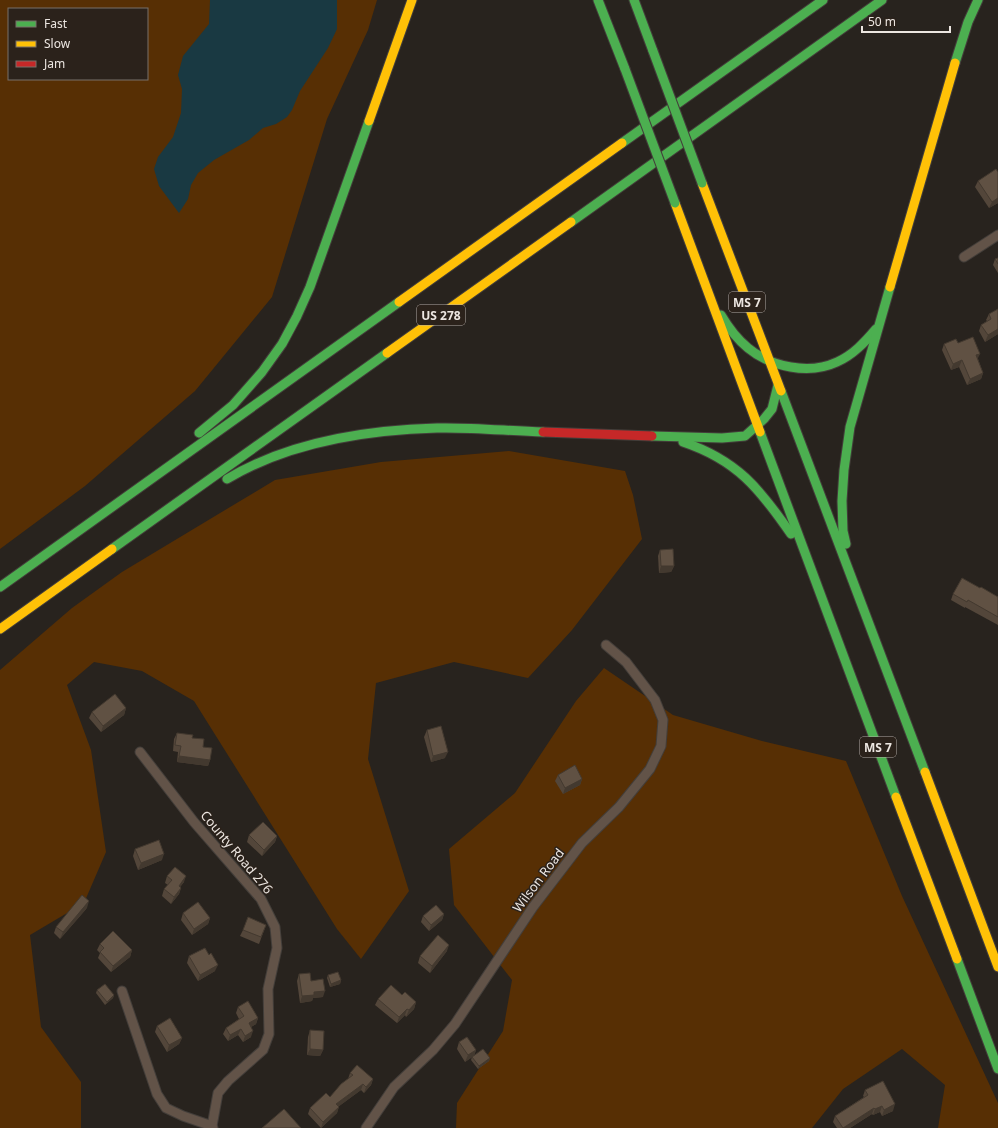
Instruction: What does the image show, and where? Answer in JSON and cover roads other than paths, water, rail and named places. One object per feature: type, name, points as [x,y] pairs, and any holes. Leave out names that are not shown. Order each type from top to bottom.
[{"type":"highway","points":[[138,489],[187,443],[233,405],[262,372],[282,344],[310,287],[412,0]]},
{"type":"highway","name":"MS 7","points":[[598,0],[998,1069]]},
{"type":"highway","name":"MS 7","points":[[634,0],[998,967]]},
{"type":"highway","name":"US 278","points":[[0,587],[823,0]]},
{"type":"highway","name":"US 278","points":[[0,629],[882,0]]},
{"type":"highway","points":[[864,610],[844,537],[842,504],[844,460],[850,427],[958,51],[968,22],[978,0]]},
{"type":"highway","points":[[703,281],[723,318],[738,338],[748,349],[770,362],[809,369],[831,366],[863,345],[880,324]]},
{"type":"highway","points":[[162,514],[242,470],[276,456],[311,444],[357,434],[437,428],[670,437],[722,438],[745,436],[757,426],[772,409],[778,384]]},
{"type":"highway","points":[[670,437],[701,448],[738,470],[759,492],[782,520],[807,558]]},
{"type":"street","points":[[964,257],[998,235]]},
{"type":"street","name":"Wilson Road","points":[[366,1128],[394,1087],[433,1050],[455,1024],[533,908],[582,843],[619,807],[650,769],[661,746],[663,720],[655,700],[626,662],[606,645]]},
{"type":"street","name":"County Road 276","points":[[140,752],[194,822],[261,899],[275,927],[277,948],[268,989],[269,1034],[263,1050],[228,1081],[218,1093],[212,1127]]},
{"type":"street","points":[[122,991],[157,1094],[166,1108],[212,1127]]},
{"type":"water","points":[[210,0],[337,0],[337,29],[328,48],[300,91],[292,110],[287,117],[276,124],[263,128],[249,140],[214,160],[198,173],[191,185],[188,199],[179,213],[159,186],[154,169],[158,157],[173,137],[181,113],[182,89],[178,75],[183,56],[209,24]]}]
